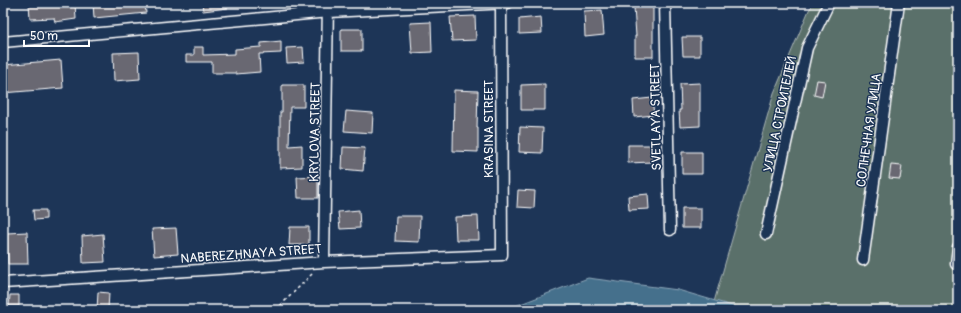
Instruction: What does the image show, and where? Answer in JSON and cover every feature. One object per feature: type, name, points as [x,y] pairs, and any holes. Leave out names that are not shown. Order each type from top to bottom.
[{"type":"street","points":[[3,42],[328,8],[503,3]]},
{"type":"street","name":"KRASINA STREET","points":[[502,255],[503,3]]},
{"type":"street","name":"SVETLAYA STREET","points":[[666,3],[670,230]]},
{"type":"street","name":"УЛИЦА СТРОИТЕЛЕЙ","points":[[766,234],[807,48],[829,3]]},
{"type":"street","name":"СОЛНЕЧНАЯ УЛИЦА","points":[[863,260],[899,3]]},
{"type":"street","name":"KRYLOVA STREET","points":[[324,262],[328,8]]},
{"type":"street","points":[[956,264],[958,247]]},
{"type":"street","name":"NABEREZHNAYA STREET","points":[[3,283],[324,262],[502,255]]},
{"type":"path","points":[[276,310],[314,272]]},
{"type":"green space","points":[[814,3],[958,3],[958,310],[734,310],[714,302],[774,93],[809,10]]},
{"type":"water","points":[[588,278],[678,290],[746,310],[505,310]]},
{"type":"building","points":[[29,3],[75,3],[76,19],[55,22],[54,18],[30,19]]},
{"type":"building","points":[[93,3],[145,3],[146,13],[94,18]]},
{"type":"building","points":[[202,3],[228,3],[228,8],[203,11]]},
{"type":"building","points":[[653,6],[653,57],[635,57],[636,36],[634,7]]},
{"type":"building","points":[[602,10],[604,35],[585,37],[584,11]]},
{"type":"building","points":[[475,16],[476,40],[452,41],[450,17]]},
{"type":"building","points":[[541,17],[542,33],[519,34],[519,19]]},
{"type":"building","points":[[431,22],[432,52],[412,53],[410,23]]},
{"type":"building","points":[[341,29],[362,29],[362,51],[341,51]]},
{"type":"building","points":[[682,37],[700,37],[700,56],[683,56]]},
{"type":"building","points":[[281,41],[281,53],[259,54],[260,72],[236,74],[212,73],[212,62],[186,62],[186,55],[194,55],[194,47],[203,47],[203,55],[235,54],[235,49],[261,47],[261,43]]},
{"type":"building","points":[[303,47],[304,62],[287,63],[286,48]]},
{"type":"building","points":[[139,52],[140,79],[114,81],[113,53]]},
{"type":"building","points":[[61,60],[63,88],[3,93],[3,65]]},
{"type":"building","points":[[817,80],[825,81],[822,97],[814,95]]},
{"type":"building","points":[[700,83],[700,126],[680,127],[680,84]]},
{"type":"building","points":[[545,84],[545,110],[521,110],[521,85]]},
{"type":"building","points":[[282,85],[304,85],[304,107],[290,107],[289,146],[302,145],[302,167],[280,168],[280,112],[282,112]]},
{"type":"building","points":[[454,90],[478,91],[478,152],[453,151]]},
{"type":"building","points":[[652,98],[654,115],[634,117],[633,100]]},
{"type":"building","points":[[346,111],[373,113],[372,133],[344,131]]},
{"type":"building","points":[[520,127],[543,128],[542,153],[519,152]]},
{"type":"building","points":[[628,145],[651,145],[652,162],[628,163]]},
{"type":"building","points":[[343,147],[365,148],[363,171],[342,169]]},
{"type":"building","points":[[682,152],[702,152],[702,174],[682,174]]},
{"type":"building","points":[[891,165],[902,166],[900,179],[889,178]]},
{"type":"building","points":[[318,176],[318,198],[298,198],[297,177]]},
{"type":"building","points":[[518,190],[535,191],[534,208],[517,207]]},
{"type":"building","points":[[648,194],[649,209],[629,210],[628,196]]},
{"type":"building","points":[[682,208],[701,208],[701,228],[682,228]]},
{"type":"building","points":[[33,210],[46,210],[46,219],[34,220]]},
{"type":"building","points":[[359,210],[360,228],[340,229],[338,212]]},
{"type":"building","points":[[396,216],[420,216],[419,242],[395,241]]},
{"type":"building","points":[[478,216],[479,240],[456,240],[455,217]]},
{"type":"building","points":[[290,227],[309,227],[309,245],[289,245]]},
{"type":"building","points":[[176,228],[178,254],[154,256],[152,229]]},
{"type":"building","points":[[27,232],[28,264],[8,264],[7,233]]},
{"type":"building","points":[[103,234],[105,262],[83,263],[82,236]]},
{"type":"building","points":[[98,292],[109,293],[108,310],[97,310]]},
{"type":"building","points":[[10,295],[19,295],[19,306],[9,306]]}]
